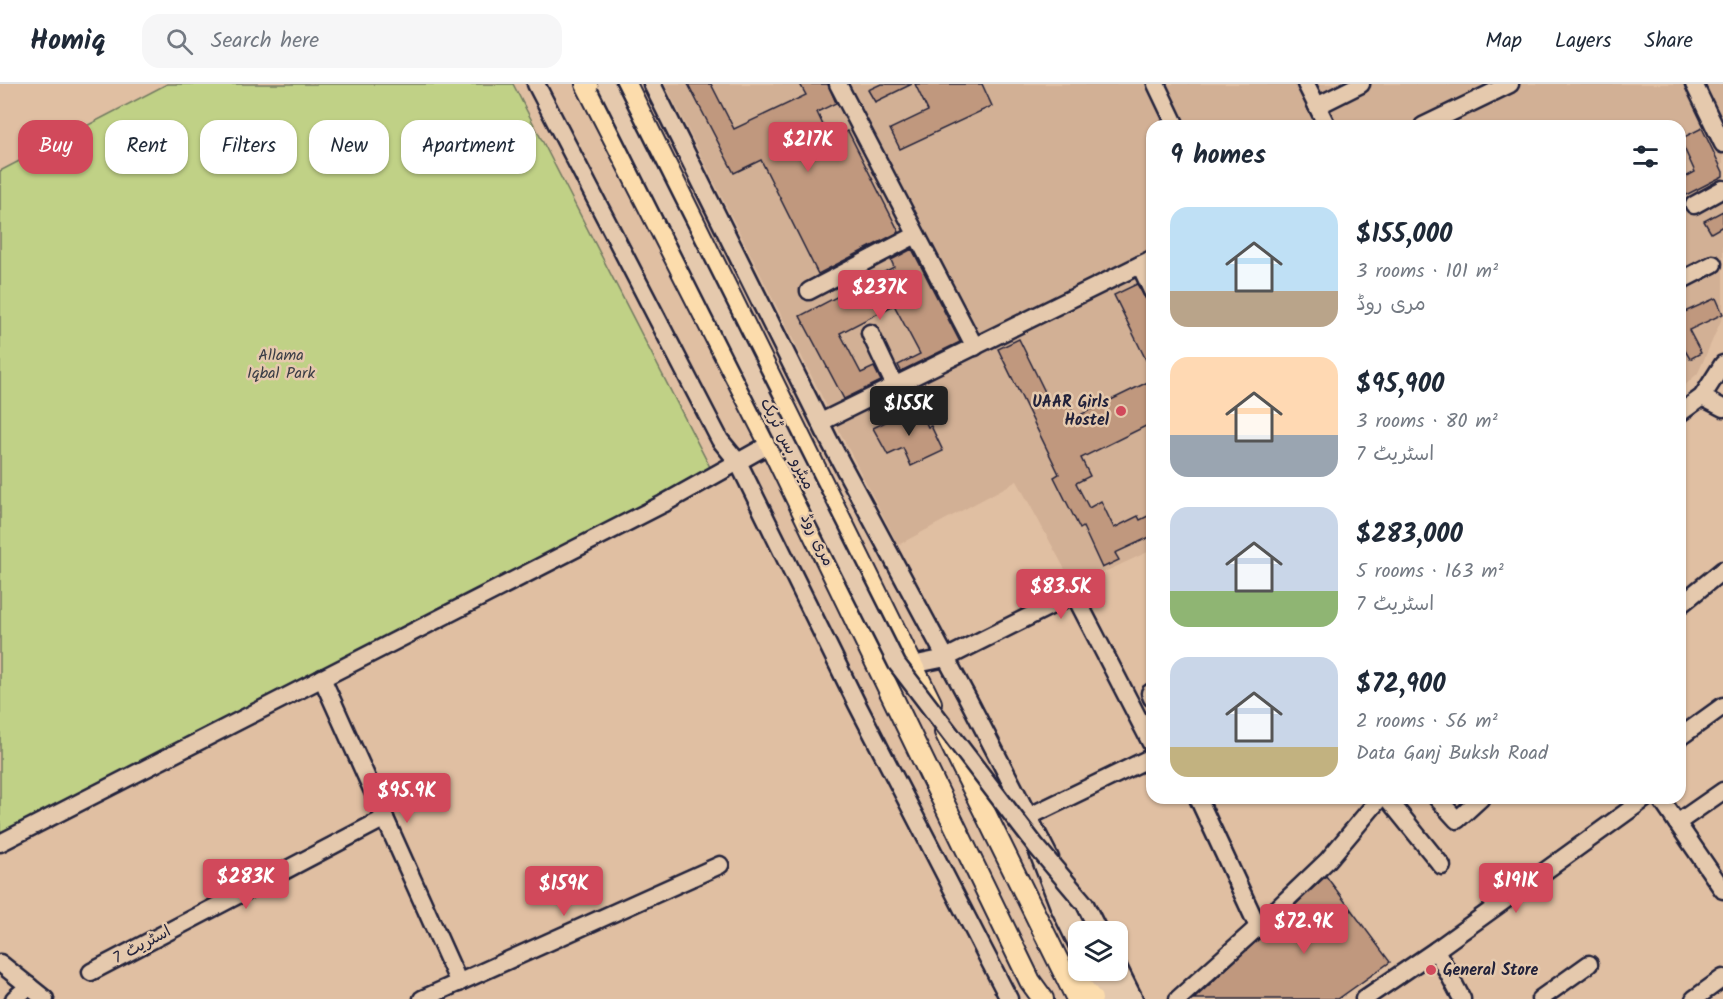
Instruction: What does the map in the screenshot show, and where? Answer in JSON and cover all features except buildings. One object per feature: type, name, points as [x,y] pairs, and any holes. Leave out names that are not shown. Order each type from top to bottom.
[{"type":"main road","name":"مری روڈ","points":[[586,84],[770,444],[1032,990],[1043,999]]},
{"type":"main road","name":"مری روڈ","points":[[626,84],[1077,999]]},
{"type":"main road","points":[[1055,956],[1089,992],[1092,999]]},
{"type":"street","points":[[536,84],[720,440],[738,462],[857,704],[1009,999]]},
{"type":"street","name":"میٹرو بس ٹریک","points":[[606,84],[897,664],[1036,846],[1085,904],[1094,921]]},
{"type":"street","points":[[652,84],[821,422],[1030,816],[1081,921]]},
{"type":"street","points":[[838,84],[975,347]]},
{"type":"street","points":[[1156,84],[1173,120]]},
{"type":"street","points":[[1306,84],[1324,120]]},
{"type":"street","points":[[1317,106],[1340,89],[1361,84]]},
{"type":"street","points":[[1436,120],[1510,84]]},
{"type":"street","points":[[1694,84],[1723,144]]},
{"type":"street","points":[[1694,205],[1723,189]]},
{"type":"street","points":[[809,291],[916,234]]},
{"type":"street","points":[[821,422],[1146,262]]},
{"type":"street","points":[[1686,278],[1713,264]]},
{"type":"street","points":[[870,333],[895,386]]},
{"type":"street","points":[[1686,409],[1702,397],[1723,364]]},
{"type":"street","points":[[1702,397],[1723,408]]},
{"type":"street","points":[[0,843],[663,504],[770,444]]},
{"type":"street","points":[[1686,600],[1723,570]]},
{"type":"street","points":[[912,664],[946,658],[1074,594],[1146,734]]},
{"type":"street","points":[[322,678],[459,983]]},
{"type":"street","points":[[1686,733],[1723,706]]},
{"type":"street","points":[[1030,816],[1146,760]]},
{"type":"street","points":[[1677,823],[1723,791]]},
{"type":"street","points":[[1201,804],[1258,927]]},
{"type":"street","points":[[1178,999],[1328,860],[1375,804]]},
{"type":"street","points":[[1391,804],[1442,866]]},
{"type":"street","points":[[1442,804],[1457,820],[1474,804]]},
{"type":"street","points":[[1364,999],[1436,950],[1638,804]]},
{"type":"street","points":[[1664,804],[1721,883]]},
{"type":"street","name":"اسٹریٹ 7","points":[[91,972],[385,818]]},
{"type":"street","name":"میٹرو بس ٹریک","points":[[1036,846],[1068,925]]},
{"type":"street","points":[[428,998],[720,865]]},
{"type":"street","points":[[1436,950],[1462,999]]},
{"type":"street","points":[[0,963],[45,999]]},
{"type":"street","points":[[1540,999],[1589,964]]},
{"type":"street","points":[[1694,999],[1723,978]]},
{"type":"street","points":[[1097,981],[1106,999]]},
{"type":"street","points":[[1110,981],[1119,999]]},
{"type":"street","points":[[1125,981],[1134,999]]},
{"type":"street","points":[[14,999],[29,986]]},
{"type":"shaded area","points":[[665,84],[1723,84],[1723,316],[1698,373],[1686,384],[1686,120],[1146,120],[1146,553],[1074,586],[1017,481],[898,545]]},
{"type":"green space","name":"Allama Iqbal Park","points":[[167,84],[513,84],[532,120],[401,120],[401,174],[536,174],[536,129],[714,475],[0,842],[0,171],[18,162],[18,174],[93,174],[93,123]]},
{"type":"place","name":"UAAR Girls Hostel","points":[[1121,411]]},
{"type":"place","name":"General Store","points":[[1431,970]]}]
